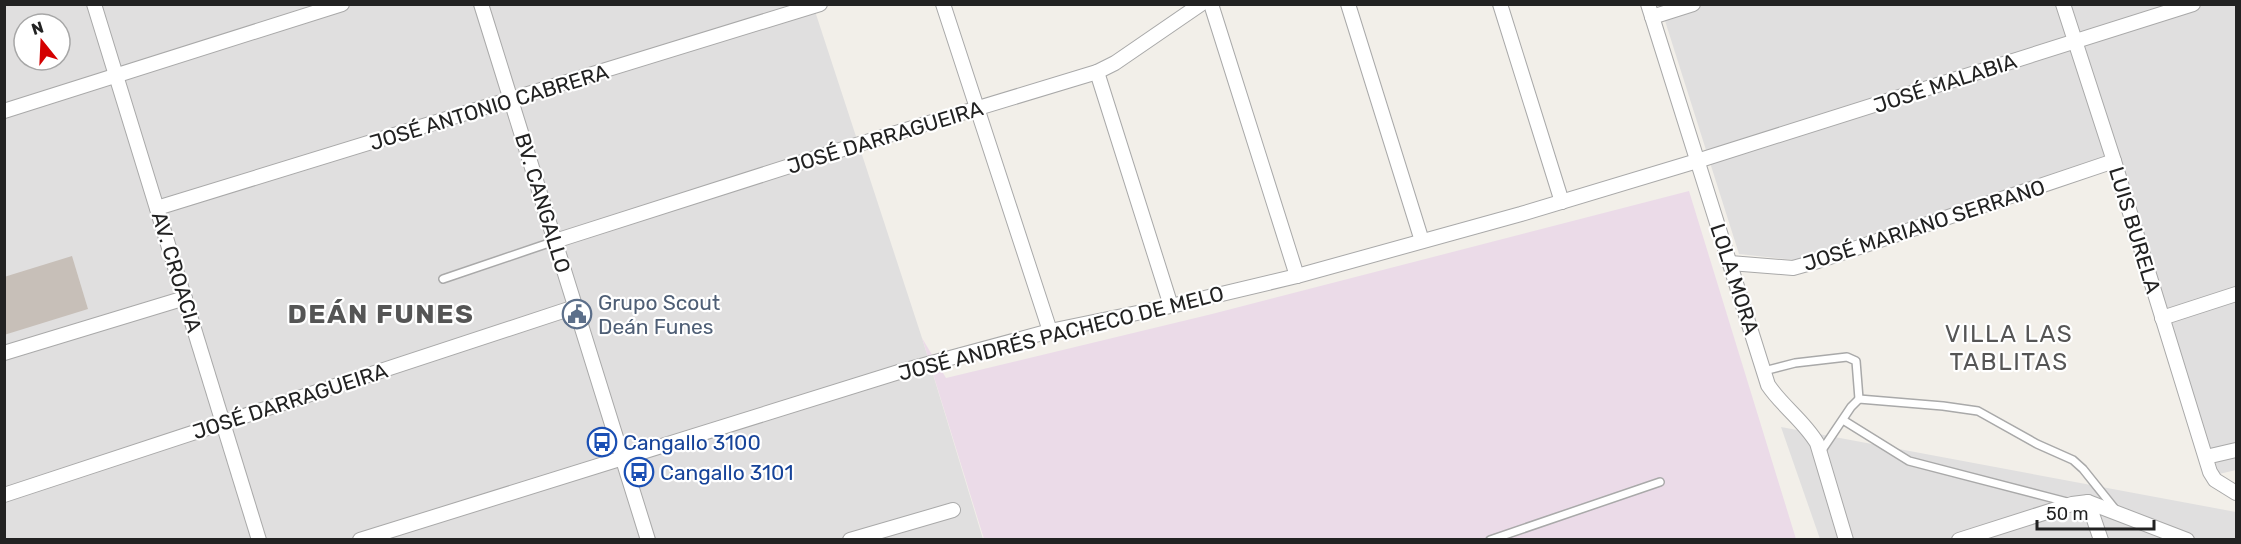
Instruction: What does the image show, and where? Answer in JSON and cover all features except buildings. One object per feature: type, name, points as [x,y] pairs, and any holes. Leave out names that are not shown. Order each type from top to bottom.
[{"type":"street","name":"AV. CROACIA","points":[[94,4],[259,540]]},
{"type":"street","points":[[4,111],[342,4]]},
{"type":"street","name":"BV. CANGALLO","points":[[482,4],[648,540]]},
{"type":"street","name":"JOSÉ ANTONIO CABRERA","points":[[157,208],[820,4]]},
{"type":"street","points":[[943,4],[1050,332]]},
{"type":"street","name":"JOSÉ DARRAGUEIRA","points":[[555,241],[843,149],[1097,72],[1201,4]]},
{"type":"street","points":[[1211,4],[1297,276]]},
{"type":"street","points":[[1348,4],[1422,242]]},
{"type":"street","points":[[1500,4],[1562,202]]},
{"type":"street","points":[[1650,11],[1693,4]]},
{"type":"street","name":"LUIS BURELA","points":[[2063,4],[2210,472],[2216,480],[2236,493]]},
{"type":"street","name":"JOSÉ MALABIA","points":[[1697,161],[2193,4]]},
{"type":"street","name":"LOLA MORA","points":[[1650,11],[1768,385],[1774,395],[1809,429],[1817,443],[1846,540]]},
{"type":"street","points":[[1097,72],[1171,306]]},
{"type":"street","name":"JOSÉ ANDRÉS PACHECO DE MELO","points":[[360,540],[902,371],[1050,332],[1297,276],[1562,202],[1697,161]]},
{"type":"street","name":"JOSÉ MARIANO SERRANO","points":[[1730,263],[1793,268],[2114,161]]},
{"type":"street","points":[[2162,318],[2236,294]]},
{"type":"street","points":[[4,352],[184,298]]},
{"type":"street","name":"JOSÉ DARRAGUEIRA","points":[[4,495],[575,307]]},
{"type":"street","points":[[2206,457],[2236,450]]},
{"type":"street","points":[[2088,502],[2100,540]]},
{"type":"street","points":[[1959,540],[2072,504],[2088,502],[2187,540]]},
{"type":"street","points":[[850,540],[953,510]]},
{"type":"lane","points":[[443,279],[555,241]]},
{"type":"lane","points":[[1764,371],[1795,363],[1847,357],[1856,361],[1859,399]]},
{"type":"lane","points":[[1820,453],[1851,407],[1859,399],[1942,405],[1978,411],[2037,444],[2073,460],[2083,469],[2116,511]]},
{"type":"lane","points":[[1843,420],[1909,461],[2072,504]]},
{"type":"lane","points":[[1490,540],[1660,482]]},
{"type":"shaded area","points":[[4,5],[813,5],[922,338],[983,539],[5,539]]},
{"type":"shaded area","points":[[1660,5],[2236,5],[2236,470],[2219,474],[2115,153],[1795,260],[1739,254]]},
{"type":"shaded area","points":[[1689,191],[1796,539],[984,539],[922,338],[946,378],[1212,314]]},
{"type":"shaded area","points":[[1781,427],[2236,512],[2236,539],[1820,539]]},
{"type":"place","name":"Grupo Scout Deán Funes","points":[[577,314]]},
{"type":"place","name":"Cangallo 3100","points":[[602,442]]},
{"type":"place","name":"Cangallo 3101","points":[[639,472]]},
{"type":"district","name":"DEÁN FUNES","points":[[381,314]]},
{"type":"district","name":"VILLA LAS TABLITAS","points":[[2009,348]]}]
